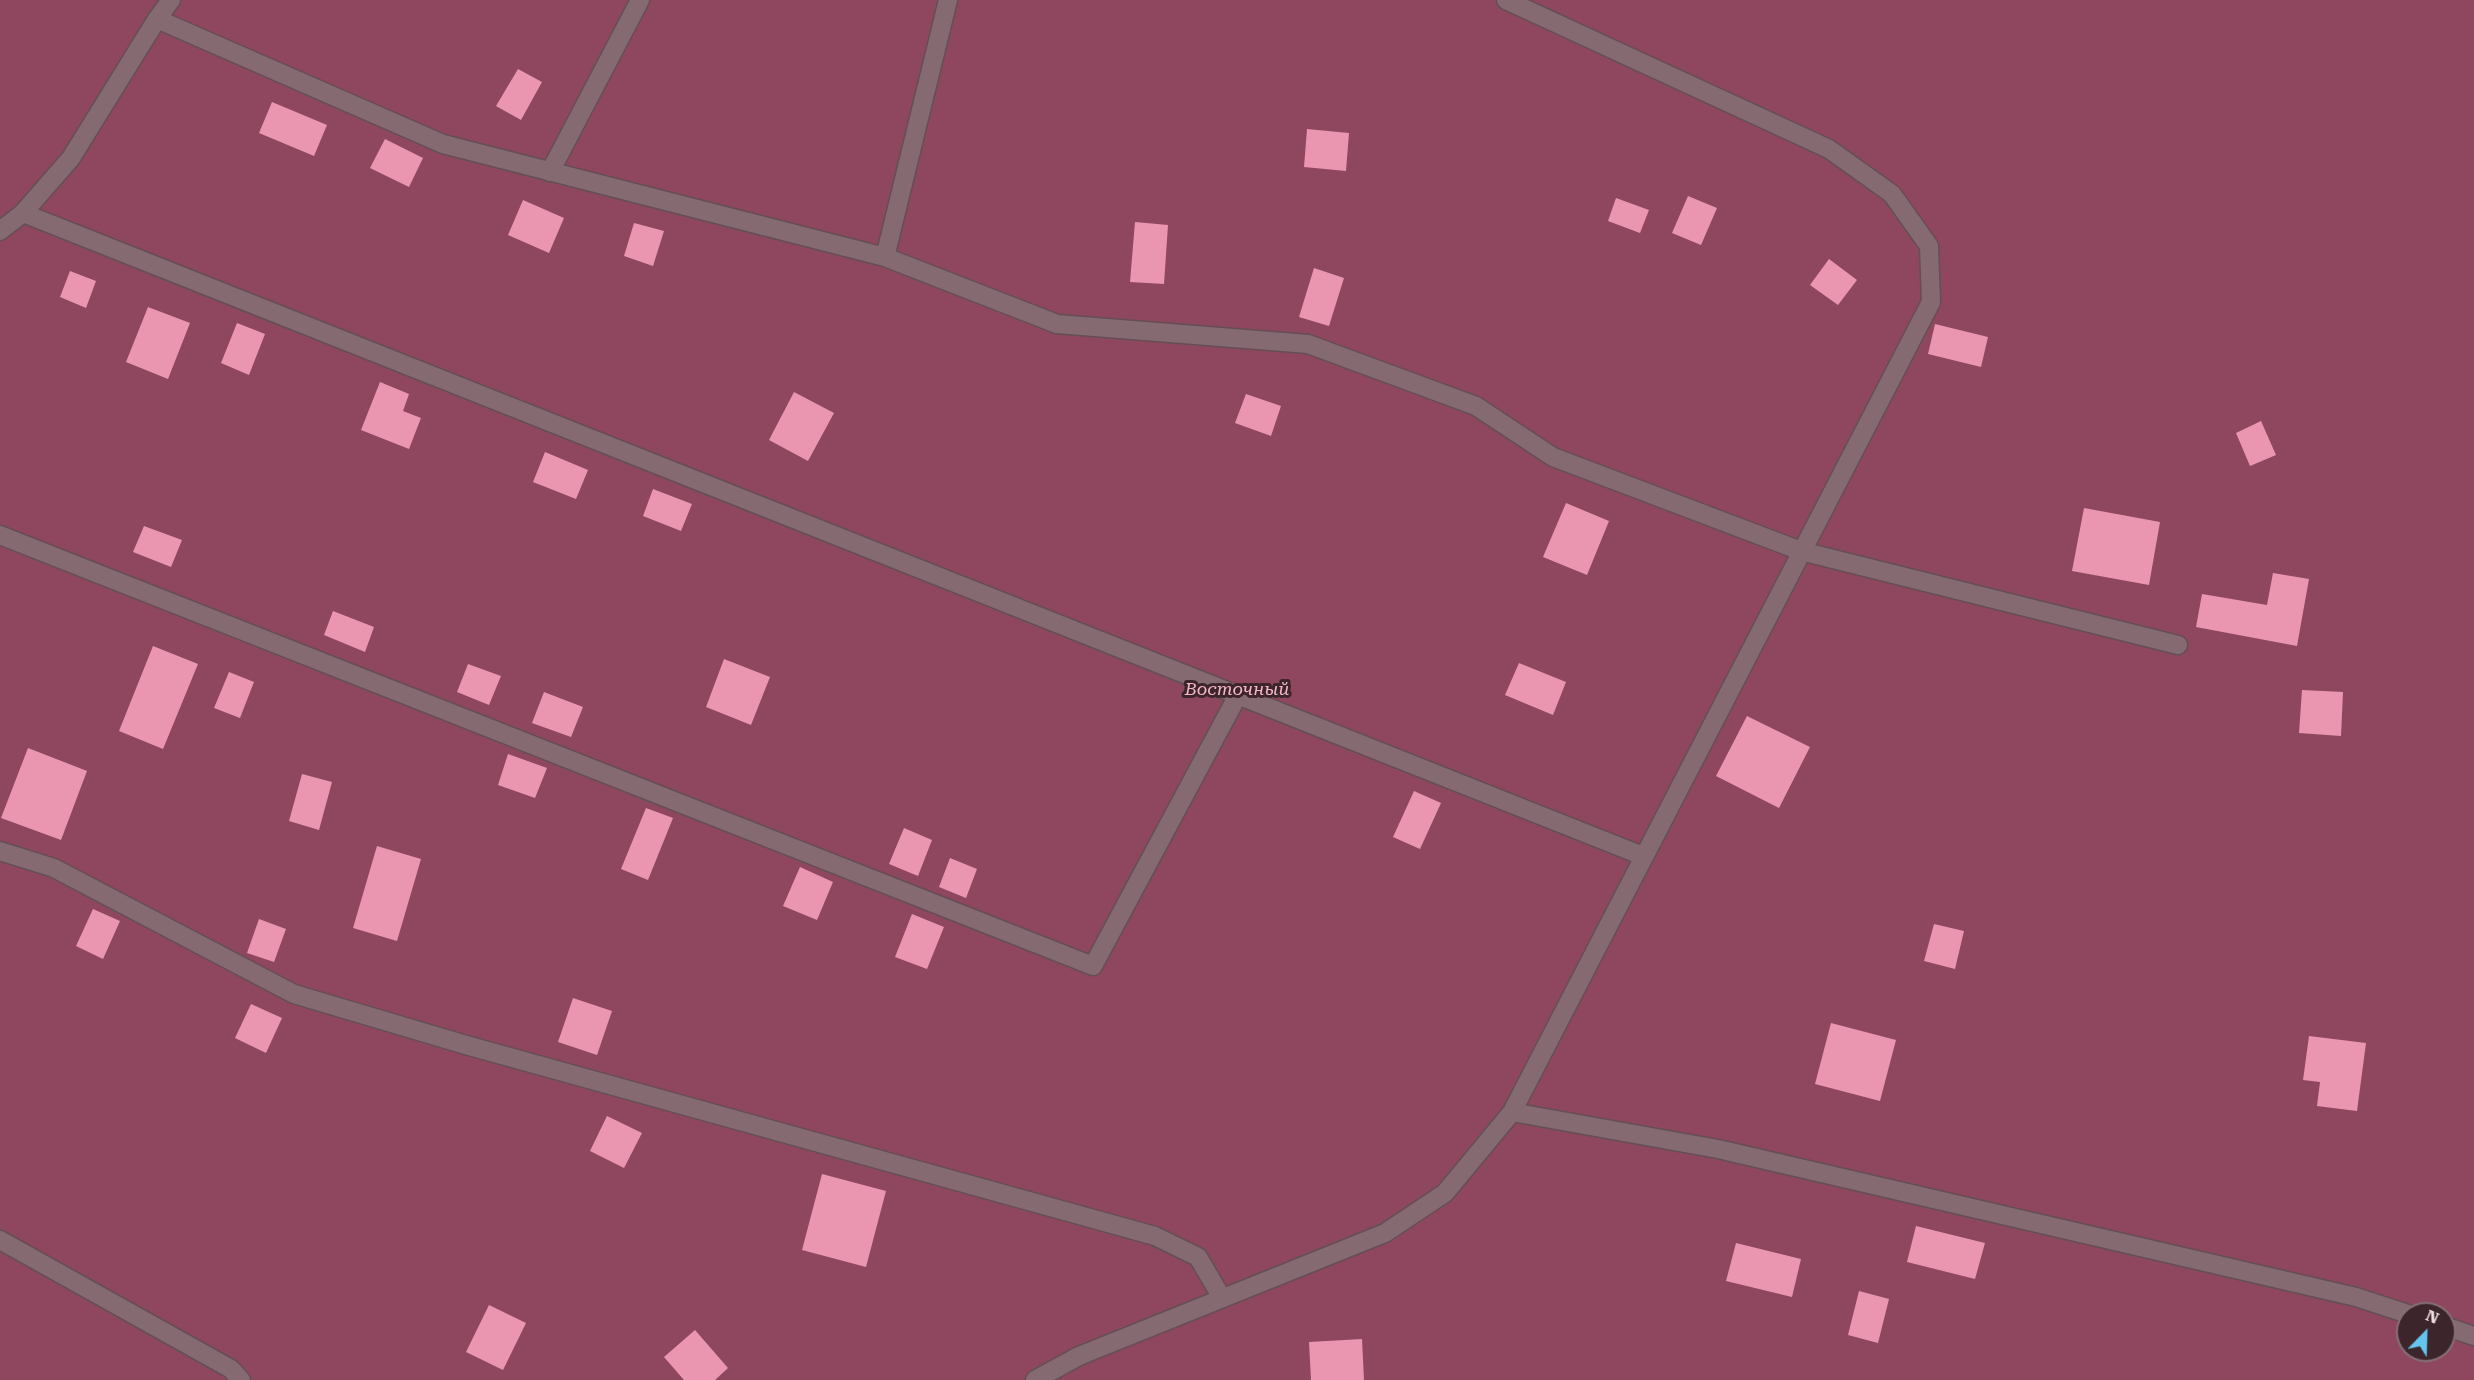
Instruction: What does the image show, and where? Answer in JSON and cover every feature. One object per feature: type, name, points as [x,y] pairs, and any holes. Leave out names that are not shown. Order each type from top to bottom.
[{"type":"lane","points":[[0,231],[22,213],[71,158],[171,0]]},
{"type":"lane","points":[[550,172],[640,0]]},
{"type":"lane","points":[[885,256],[948,0]]},
{"type":"lane","points":[[1035,1380],[1079,1356],[1385,1233],[1446,1193],[1512,1112],[1931,302],[1929,246],[1892,194],[1829,149],[1506,0]]},
{"type":"lane","points":[[157,19],[443,144],[885,256],[1057,324],[1308,344],[1476,406],[1553,457],[1801,551],[2178,645]]},
{"type":"lane","points":[[22,213],[1643,856]]},
{"type":"lane","points":[[0,535],[1093,966],[1238,695]]},
{"type":"lane","points":[[0,851],[54,868],[294,994],[489,1052],[1155,1236],[1198,1257],[1222,1298]]},
{"type":"lane","points":[[1512,1112],[1718,1149],[2356,1297],[2396,1310]]},
{"type":"lane","points":[[0,1240],[231,1369],[241,1380]]},
{"type":"lane","points":[[2456,1330],[2474,1336]]},
{"type":"green space","name":"Восточный","points":[[0,0],[2474,0],[2474,1380],[0,1380]]},
{"type":"building","points":[[518,69],[542,82],[521,120],[496,106]]},
{"type":"building","points":[[272,102],[327,125],[314,156],[259,133]]},
{"type":"building","points":[[1307,129],[1349,133],[1346,171],[1304,167]]},
{"type":"building","points":[[385,139],[423,158],[409,187],[370,168]]},
{"type":"building","points":[[1688,196],[1717,208],[1701,245],[1672,233]]},
{"type":"building","points":[[1616,198],[1649,210],[1640,233],[1608,221]]},
{"type":"building","points":[[523,200],[564,218],[549,253],[508,235]]},
{"type":"building","points":[[1135,222],[1168,225],[1164,284],[1130,282]]},
{"type":"building","points":[[634,223],[664,231],[653,266],[624,256]]},
{"type":"building","points":[[1829,259],[1857,280],[1838,305],[1810,285]]},
{"type":"building","points":[[1314,268],[1344,278],[1329,326],[1299,317]]},
{"type":"building","points":[[70,271],[96,281],[86,308],[60,297]]},
{"type":"building","points":[[148,307],[190,323],[168,379],[126,362]]},
{"type":"building","points":[[237,323],[265,334],[249,375],[221,363]]},
{"type":"building","points":[[1935,324],[1988,337],[1981,367],[1928,354]]},
{"type":"building","points":[[380,382],[409,394],[403,411],[421,418],[409,449],[361,430]]},
{"type":"building","points":[[794,392],[834,413],[808,461],[769,440]]},
{"type":"building","points":[[1246,394],[1281,406],[1271,436],[1235,423]]},
{"type":"building","points":[[2261,421],[2276,455],[2250,466],[2236,433]]},
{"type":"building","points":[[545,452],[588,470],[576,499],[533,482]]},
{"type":"building","points":[[653,489],[692,504],[681,531],[643,516]]},
{"type":"building","points":[[1566,503],[1609,521],[1587,575],[1543,557]]},
{"type":"building","points":[[2084,508],[2160,522],[2149,585],[2072,571]]},
{"type":"building","points":[[144,526],[182,540],[171,567],[133,552]]},
{"type":"building","points":[[2273,573],[2309,579],[2297,646],[2196,627],[2202,594],[2267,605]]},
{"type":"building","points":[[333,611],[374,627],[365,652],[324,635]]},
{"type":"building","points":[[153,646],[198,664],[163,749],[119,731]]},
{"type":"building","points":[[724,659],[770,677],[751,725],[706,707]]},
{"type":"building","points":[[1519,663],[1566,682],[1553,715],[1505,695]]},
{"type":"building","points":[[468,664],[501,676],[489,705],[457,692]]},
{"type":"building","points":[[229,672],[254,682],[240,718],[214,708]]},
{"type":"building","points":[[2302,690],[2343,692],[2341,736],[2299,733]]},
{"type":"building","points":[[544,692],[583,707],[571,737],[532,723]]},
{"type":"building","points":[[1747,716],[1810,747],[1779,808],[1716,776]]},
{"type":"building","points":[[28,748],[87,771],[61,840],[1,818]]},
{"type":"building","points":[[508,754],[547,768],[535,798],[498,785]]},
{"type":"building","points":[[302,774],[332,782],[319,830],[289,821]]},
{"type":"building","points":[[1414,791],[1441,803],[1420,849],[1393,837]]},
{"type":"building","points":[[646,808],[673,818],[648,880],[621,869]]},
{"type":"building","points":[[904,828],[932,840],[918,876],[889,864]]},
{"type":"building","points":[[377,846],[421,859],[397,941],[353,928]]},
{"type":"building","points":[[950,858],[977,869],[966,898],[939,887]]},
{"type":"building","points":[[800,867],[833,882],[817,920],[783,906]]},
{"type":"building","points":[[93,909],[120,921],[103,959],[76,946]]},
{"type":"building","points":[[912,914],[944,927],[927,969],[895,957]]},
{"type":"building","points":[[259,919],[286,929],[274,962],[247,953]]},
{"type":"building","points":[[1934,924],[1964,931],[1955,969],[1924,961]]},
{"type":"building","points":[[573,998],[612,1011],[597,1055],[558,1042]]},
{"type":"building","points":[[251,1004],[282,1018],[266,1053],[235,1038]]},
{"type":"building","points":[[1831,1023],[1896,1040],[1880,1101],[1815,1084]]},
{"type":"building","points":[[2309,1036],[2366,1043],[2357,1111],[2317,1106],[2320,1082],[2303,1080]]},
{"type":"building","points":[[607,1116],[642,1133],[624,1168],[590,1151]]},
{"type":"building","points":[[822,1174],[886,1191],[866,1267],[802,1250]]},
{"type":"building","points":[[1916,1226],[1985,1243],[1975,1279],[1907,1262]]},
{"type":"building","points":[[1736,1243],[1801,1259],[1792,1297],[1726,1281]]},
{"type":"building","points":[[1859,1291],[1889,1299],[1878,1343],[1848,1335]]},
{"type":"building","points":[[489,1305],[526,1323],[503,1370],[466,1352]]},
{"type":"building","points":[[695,1330],[728,1368],[715,1380],[684,1380],[664,1357]]},
{"type":"building","points":[[1362,1339],[1364,1380],[1311,1380],[1309,1342]]}]
